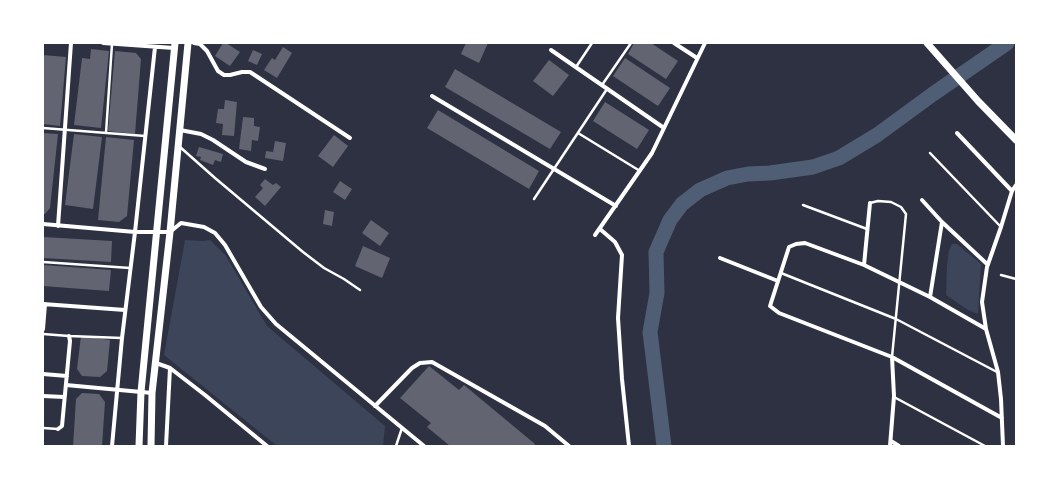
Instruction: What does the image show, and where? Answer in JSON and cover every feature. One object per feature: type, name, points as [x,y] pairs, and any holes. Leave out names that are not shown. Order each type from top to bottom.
[{"type":"main road","points":[[151,446],[152,393],[170,232],[188,43]]},
{"type":"main road","points":[[926,43],[978,101],[1016,140]]},
{"type":"main road","points":[[139,446],[141,392],[175,46]]},
{"type":"street","points":[[58,226],[71,43]]},
{"type":"street","points":[[104,43],[155,47],[175,46]]},
{"type":"street","points":[[194,43],[200,44],[207,51],[218,71],[224,75],[250,72],[350,138]]},
{"type":"street","points":[[674,43],[697,58]]},
{"type":"street","points":[[595,235],[652,153],[705,43]]},
{"type":"street","points":[[112,446],[125,310],[131,268],[155,47]]},
{"type":"street","points":[[551,50],[664,128]]},
{"type":"street","points":[[432,96],[616,206]]},
{"type":"street","points":[[180,130],[201,134],[246,162],[265,169]]},
{"type":"street","points":[[957,133],[1012,192]]},
{"type":"street","points":[[1003,446],[998,372],[986,329],[982,302],[983,284],[988,264],[1012,192],[1016,185]]},
{"type":"street","points":[[922,200],[942,222],[988,264]]},
{"type":"street","points":[[864,265],[870,203]]},
{"type":"street","points":[[930,298],[942,222]]},
{"type":"street","points":[[43,224],[135,232],[170,232],[181,223],[204,227],[215,234],[225,245],[261,307],[276,324],[424,446]]},
{"type":"street","points":[[600,228],[615,242],[622,255],[618,318],[622,379],[629,446]]},
{"type":"street","points":[[986,329],[930,298],[864,265],[805,244],[796,244],[789,247],[770,306],[779,313],[892,357],[1002,418]]},
{"type":"street","points":[[720,258],[778,281]]},
{"type":"street","points":[[43,329],[44,304],[125,310]]},
{"type":"street","points":[[58,429],[62,426],[70,341],[69,336]]},
{"type":"street","points":[[892,357],[894,396],[890,444],[899,446]]},
{"type":"street","points":[[375,406],[412,368],[420,363],[432,362],[545,426],[569,446]]},
{"type":"street","points":[[156,363],[170,368],[267,446]]},
{"type":"street","points":[[166,446],[170,368]]},
{"type":"street","points":[[43,374],[67,376]]},
{"type":"street","points":[[66,385],[152,393]]},
{"type":"street","points":[[43,396],[64,397]]},
{"type":"lane","points":[[576,67],[592,43]]},
{"type":"lane","points":[[602,86],[631,43]]},
{"type":"lane","points":[[106,133],[112,44]]},
{"type":"lane","points":[[534,199],[607,89]]},
{"type":"lane","points":[[43,128],[145,136]]},
{"type":"lane","points":[[578,133],[640,171]]},
{"type":"lane","points":[[178,145],[303,252],[324,268],[360,290]]},
{"type":"lane","points":[[930,152],[1001,227]]},
{"type":"lane","points":[[870,203],[878,201],[892,202],[901,207],[906,214],[892,357]]},
{"type":"lane","points":[[804,205],[868,229]]},
{"type":"lane","points":[[43,262],[131,268]]},
{"type":"lane","points":[[781,273],[896,319],[998,372]]},
{"type":"lane","points":[[1001,274],[1016,279]]},
{"type":"lane","points":[[43,334],[122,338]]},
{"type":"lane","points":[[894,396],[985,446]]},
{"type":"lane","points":[[43,428],[58,429]]},
{"type":"lane","points":[[396,446],[402,428]]},
{"type":"shaded area","points":[[185,240],[210,240],[226,256],[267,326],[385,426],[383,446],[277,446],[164,355]]},
{"type":"shaded area","points":[[952,244],[957,244],[981,264],[978,314],[968,310],[946,295],[947,266],[949,250]]},
{"type":"building","points":[[223,43],[226,43],[240,52],[230,66],[215,56]]},
{"type":"building","points":[[466,43],[488,43],[479,63],[461,54]]},
{"type":"building","points":[[634,43],[651,43],[678,61],[666,79],[628,54]]},
{"type":"building","points":[[283,47],[292,53],[277,78],[264,70],[272,58],[275,60]]},
{"type":"building","points":[[91,49],[109,51],[101,128],[74,125],[82,58],[90,59]]},
{"type":"building","points":[[253,50],[262,54],[257,65],[248,61]]},
{"type":"building","points":[[115,51],[136,53],[141,59],[135,134],[108,131]]},
{"type":"building","points":[[43,55],[66,57],[60,126],[43,124]]},
{"type":"building","points":[[625,58],[670,88],[658,106],[613,76]]},
{"type":"building","points":[[549,60],[569,75],[553,96],[533,81]]},
{"type":"building","points":[[455,69],[561,132],[550,149],[445,87]]},
{"type":"building","points":[[225,100],[237,102],[234,136],[222,135],[223,124],[216,123],[218,109],[224,109]]},
{"type":"building","points":[[605,102],[649,130],[637,149],[593,121]]},
{"type":"building","points":[[438,110],[539,171],[529,189],[427,128]]},
{"type":"building","points":[[243,117],[254,118],[254,126],[260,127],[258,141],[252,140],[251,151],[239,149]]},
{"type":"building","points":[[43,133],[58,134],[50,208],[45,214],[43,214]]},
{"type":"building","points":[[74,134],[102,137],[93,209],[65,205]]},
{"type":"building","points":[[334,135],[348,146],[333,167],[318,156]]},
{"type":"building","points":[[106,137],[134,140],[127,216],[119,222],[98,220]]},
{"type":"building","points":[[275,141],[286,143],[283,161],[265,158],[266,151],[273,152]]},
{"type":"building","points":[[199,147],[223,154],[221,162],[215,160],[213,165],[200,160],[201,157],[196,156]]},
{"type":"building","points":[[265,179],[273,185],[276,183],[281,187],[265,206],[255,197],[263,188],[260,185]]},
{"type":"building","points":[[340,181],[352,189],[345,200],[333,192]]},
{"type":"building","points":[[325,210],[334,212],[332,226],[323,224]]},
{"type":"building","points":[[371,220],[389,233],[380,246],[362,233]]},
{"type":"building","points":[[43,237],[112,241],[111,262],[43,258]]},
{"type":"building","points":[[363,246],[390,258],[382,278],[355,266]]},
{"type":"building","points":[[43,265],[111,270],[109,291],[43,286]]},
{"type":"building","points":[[81,336],[110,340],[107,371],[100,377],[82,376],[77,369]]},
{"type":"building","points":[[429,366],[459,390],[464,385],[535,444],[533,446],[450,446],[427,427],[431,423],[400,398]]},
{"type":"building","points":[[82,393],[99,394],[105,402],[102,446],[73,446],[76,399]]},
{"type":"waterway","points":[[664,446],[650,332],[657,293],[656,252],[670,220],[682,204],[700,190],[727,178],[748,174],[770,173],[813,167],[839,158],[877,135],[1007,43]]}]
